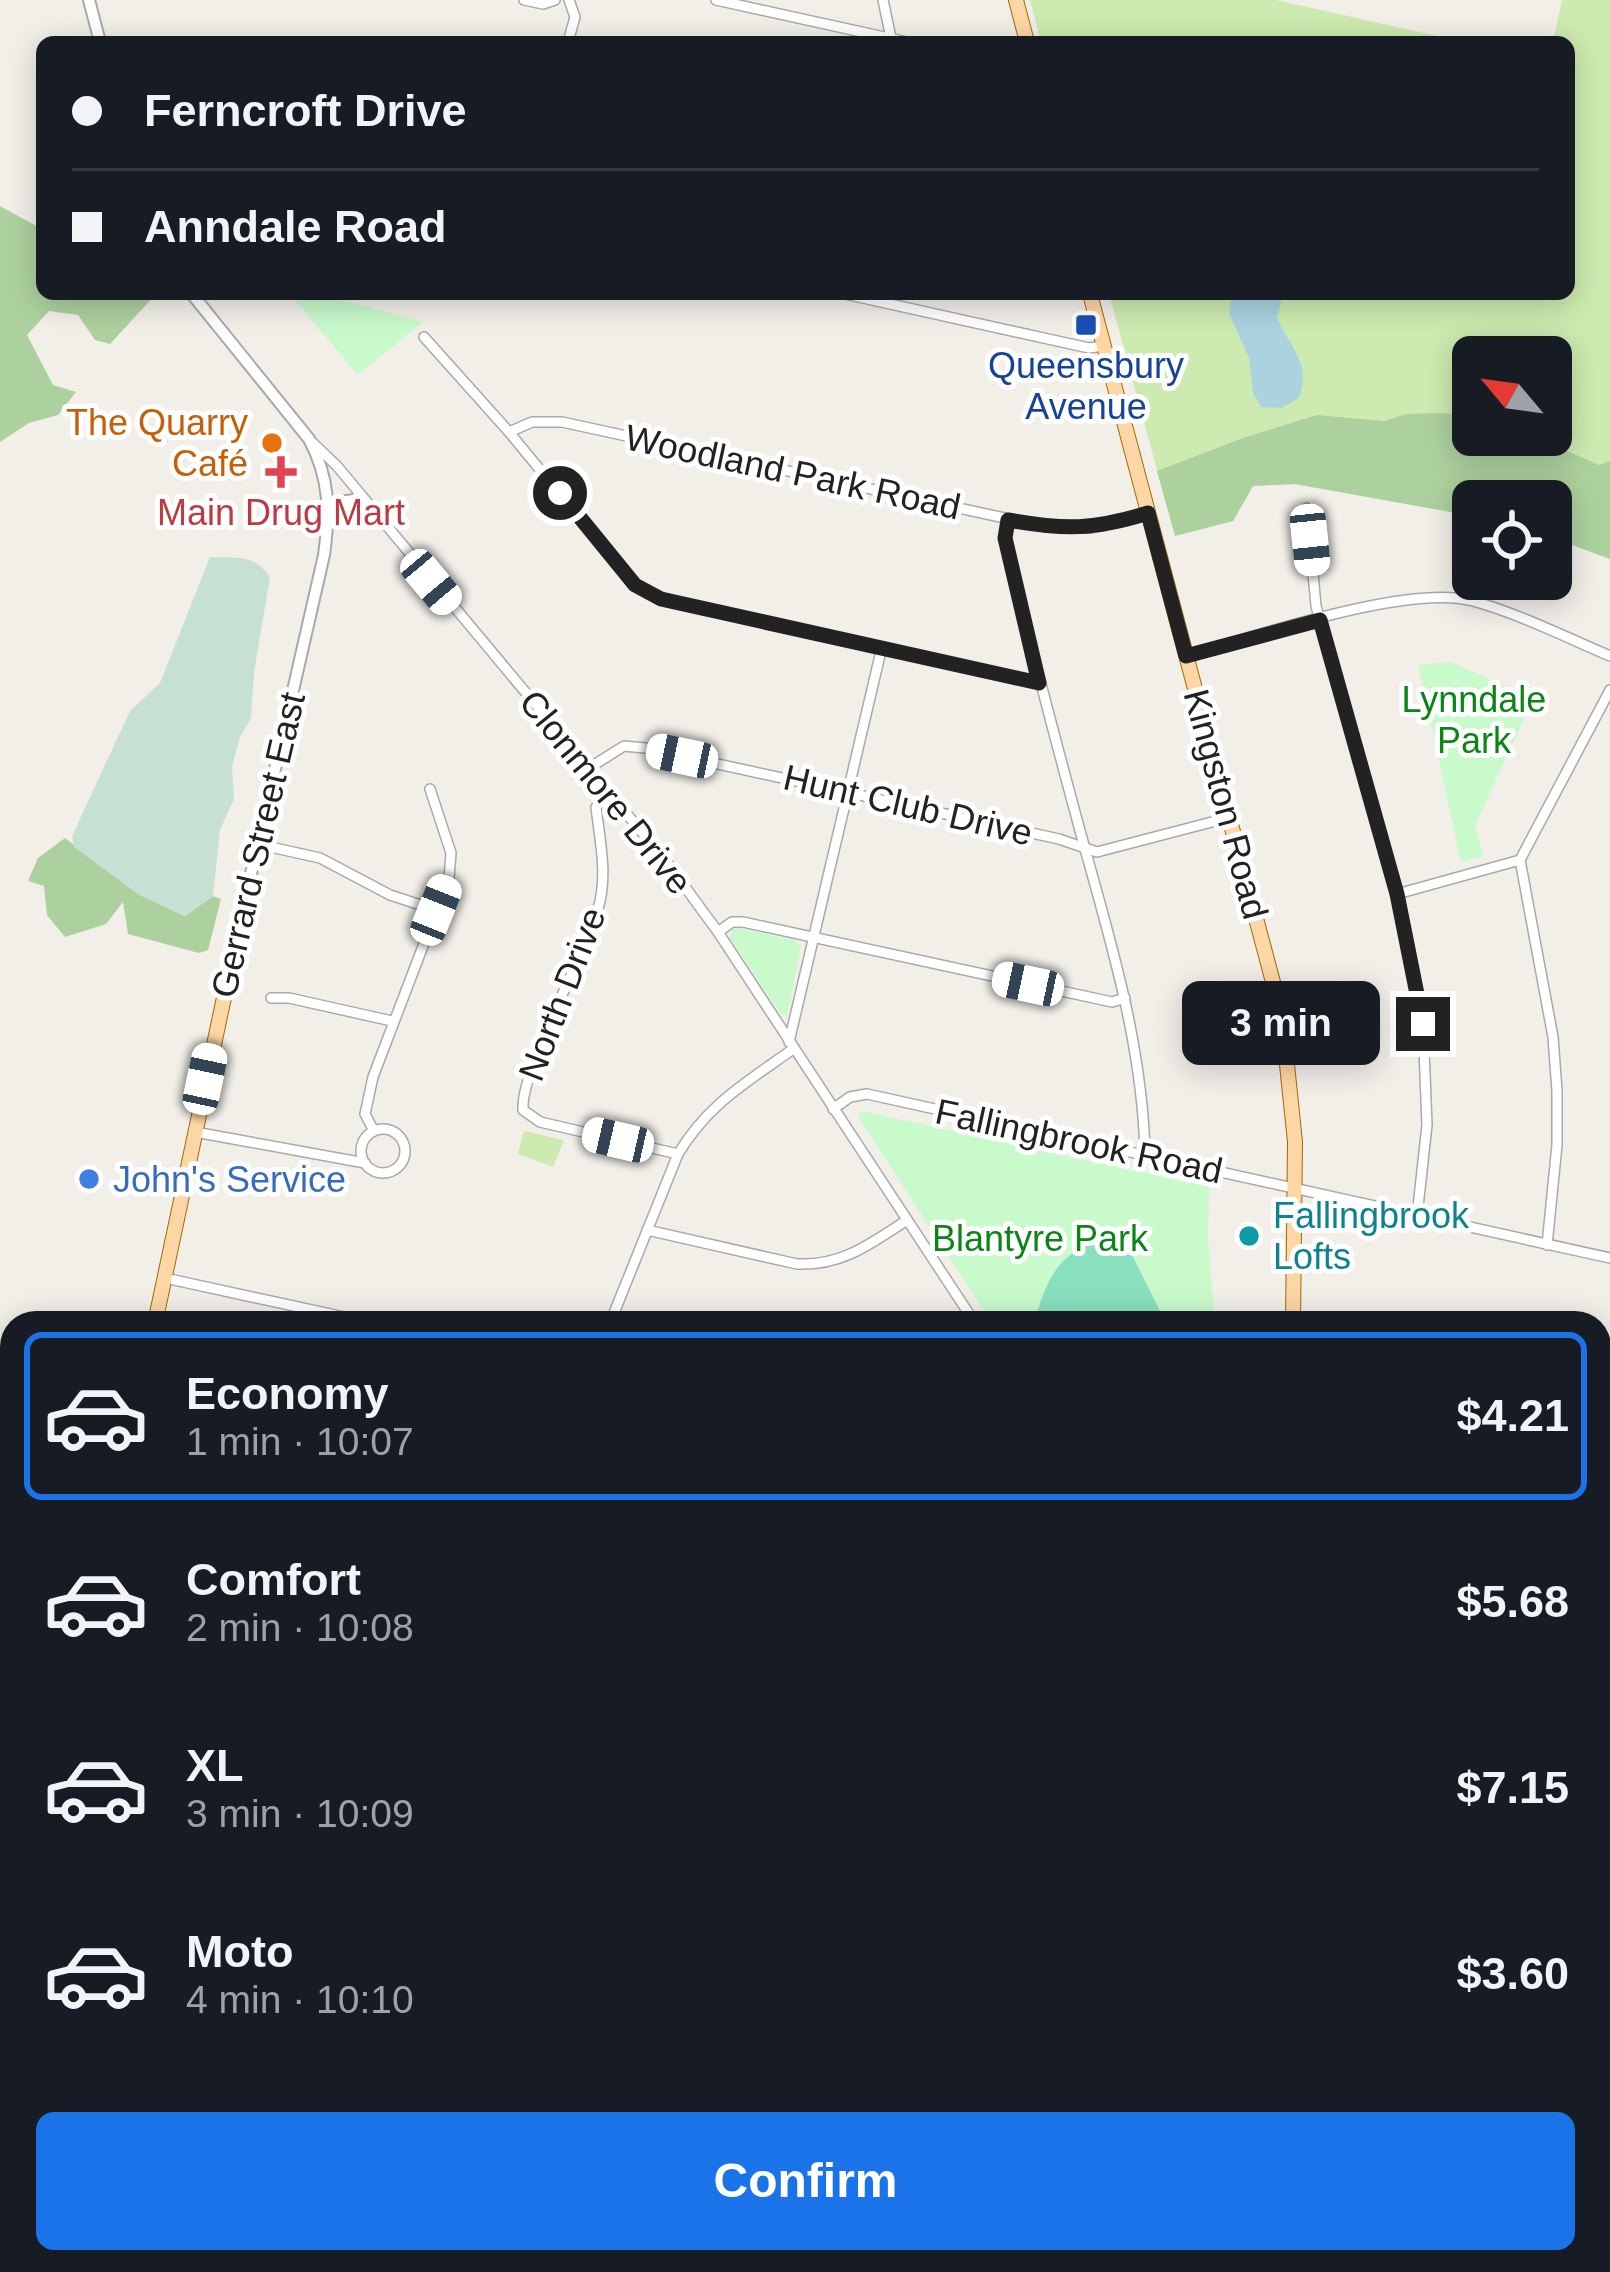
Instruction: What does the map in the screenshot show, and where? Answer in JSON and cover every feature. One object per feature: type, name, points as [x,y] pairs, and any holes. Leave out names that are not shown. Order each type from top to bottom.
[{"type":"main road","points":[[1016,0],[1025,36]]},
{"type":"main road","name":"Kingston Road","points":[[1092,300],[1288,1048],[1296,1190],[1293,1311]]},
{"type":"main road","name":"Gerrard Street East","points":[[158,1311],[240,922]]},
{"type":"street","points":[[89,0],[98,36]]},
{"type":"street","points":[[524,0],[543,4],[555,0]]},
{"type":"street","points":[[569,0],[575,17],[570,36]]},
{"type":"street","points":[[716,0],[758,4],[883,36]]},
{"type":"street","points":[[883,0],[891,36]]},
{"type":"street","name":"Clonmore Drive","points":[[197,300],[610,792],[718,932],[967,1311]]},
{"type":"street","points":[[872,300],[1089,348],[1103,346]]},
{"type":"street","points":[[424,337],[635,585],[661,599],[1039,683]]},
{"type":"street","name":"Woodland Park Road","points":[[509,432],[532,422],[562,422],[1046,527],[1091,529],[1148,513]]},
{"type":"street","name":"Gerrard Street East","points":[[240,922],[324,555],[329,502],[323,469],[309,439]]},
{"type":"street","points":[[329,502],[363,499]]},
{"type":"street","points":[[1307,508],[1320,620],[1397,894],[1423,1024],[1427,1125],[1418,1216]]},
{"type":"street","points":[[1008,520],[1005,538],[1039,683],[1126,998],[1145,1155]]},
{"type":"street","points":[[1186,656],[1433,596],[1471,600],[1610,656]]},
{"type":"street","points":[[615,1311],[678,1154],[711,1107],[791,1046],[881,651]]},
{"type":"street","points":[[1547,1245],[1557,1145],[1556,1073],[1520,860],[1610,690]]},
{"type":"street","name":"Hunt Club Drive","points":[[589,768],[624,746],[846,791],[1097,852],[1231,817]]},
{"type":"street","points":[[374,1131],[365,1114],[373,1077],[449,878],[451,853],[430,789]]},
{"type":"street","name":"North Drive","points":[[610,792],[596,807],[604,863],[598,909],[530,1075],[523,1110],[540,1122],[678,1154]]},
{"type":"street","points":[[257,844],[320,858],[390,895],[436,910]]},
{"type":"street","points":[[1397,894],[1520,860]]},
{"type":"street","points":[[718,932],[740,921],[1112,1002],[1126,998]]},
{"type":"street","points":[[271,998],[392,1021]]},
{"type":"street","name":"Fallingbrook Road","points":[[833,1109],[850,1097],[867,1094],[1610,1258]]},
{"type":"street","points":[[195,1132],[365,1163],[376,1171],[390,1171],[404,1156],[403,1142],[394,1132],[374,1131],[363,1142],[365,1163]]},
{"type":"street","points":[[647,1231],[820,1265],[856,1253],[907,1220]]},
{"type":"street","points":[[165,1278],[318,1311]]},
{"type":"green space","points":[[1030,0],[1276,0],[1437,36],[1039,36]]},
{"type":"green space","points":[[1562,0],[1610,0],[1610,559],[1572,545],[1572,480],[1452,480],[1452,512],[1295,484],[1253,486],[1233,521],[1175,536],[1111,300],[1575,300],[1575,36],[1554,36]]},
{"type":"green space","points":[[0,206],[36,226],[36,300],[150,300],[110,344],[95,340],[78,315],[49,311],[27,335],[53,385],[76,392],[58,415],[29,423],[0,442]]},
{"type":"green space","points":[[295,300],[341,300],[423,322],[358,375]]},
{"type":"green space","points":[[1406,414],[1452,414],[1452,456],[1572,453],[1599,465],[1610,461],[1610,559],[1572,545],[1572,480],[1452,480],[1452,512],[1295,484],[1253,486],[1233,521],[1175,536],[1157,471],[1317,415],[1384,421]]},
{"type":"green space","points":[[210,557],[252,561],[270,578],[251,718],[232,766],[234,799],[220,830],[213,896],[185,916],[138,894],[74,847],[72,836],[130,711],[160,683]]},
{"type":"green space","name":"Lynndale Park","points":[[1451,662],[1533,699],[1475,825],[1483,856],[1461,862],[1418,665]]},
{"type":"green space","points":[[65,838],[138,894],[185,916],[213,896],[221,899],[208,950],[199,953],[128,934],[123,902],[106,924],[65,937],[47,915],[44,886],[28,881],[38,858]]},
{"type":"green space","points":[[732,930],[801,946],[787,1016],[781,1014],[730,938]]},
{"type":"green space","name":"Blantyre Park","points":[[862,1111],[1209,1187],[1214,1311],[984,1311],[858,1117]]},
{"type":"green space","points":[[524,1131],[564,1140],[553,1167],[518,1154]]},
{"type":"green space","points":[[1124,1239],[1160,1311],[1038,1311],[1062,1262],[1104,1241]]},
{"type":"water","points":[[1231,300],[1282,300],[1277,318],[1303,375],[1299,398],[1281,408],[1261,407],[1253,393],[1249,358],[1229,313]]},
{"type":"place","name":"Queensbury Avenue","points":[[1086,325]]},
{"type":"place","name":"The Quarry Café","points":[[272,443]]},
{"type":"place","name":"Main Drug Mart","points":[[281,472]]},
{"type":"place","name":"John's Service","points":[[89,1179]]},
{"type":"place","name":"Fallingbrook Lofts","points":[[1249,1236]]},
{"type":"route","points":[[560,493],[635,585],[661,599],[1039,683],[1005,538],[1008,520],[1091,529],[1148,513],[1186,656],[1320,620],[1397,894],[1423,1024]]}]
